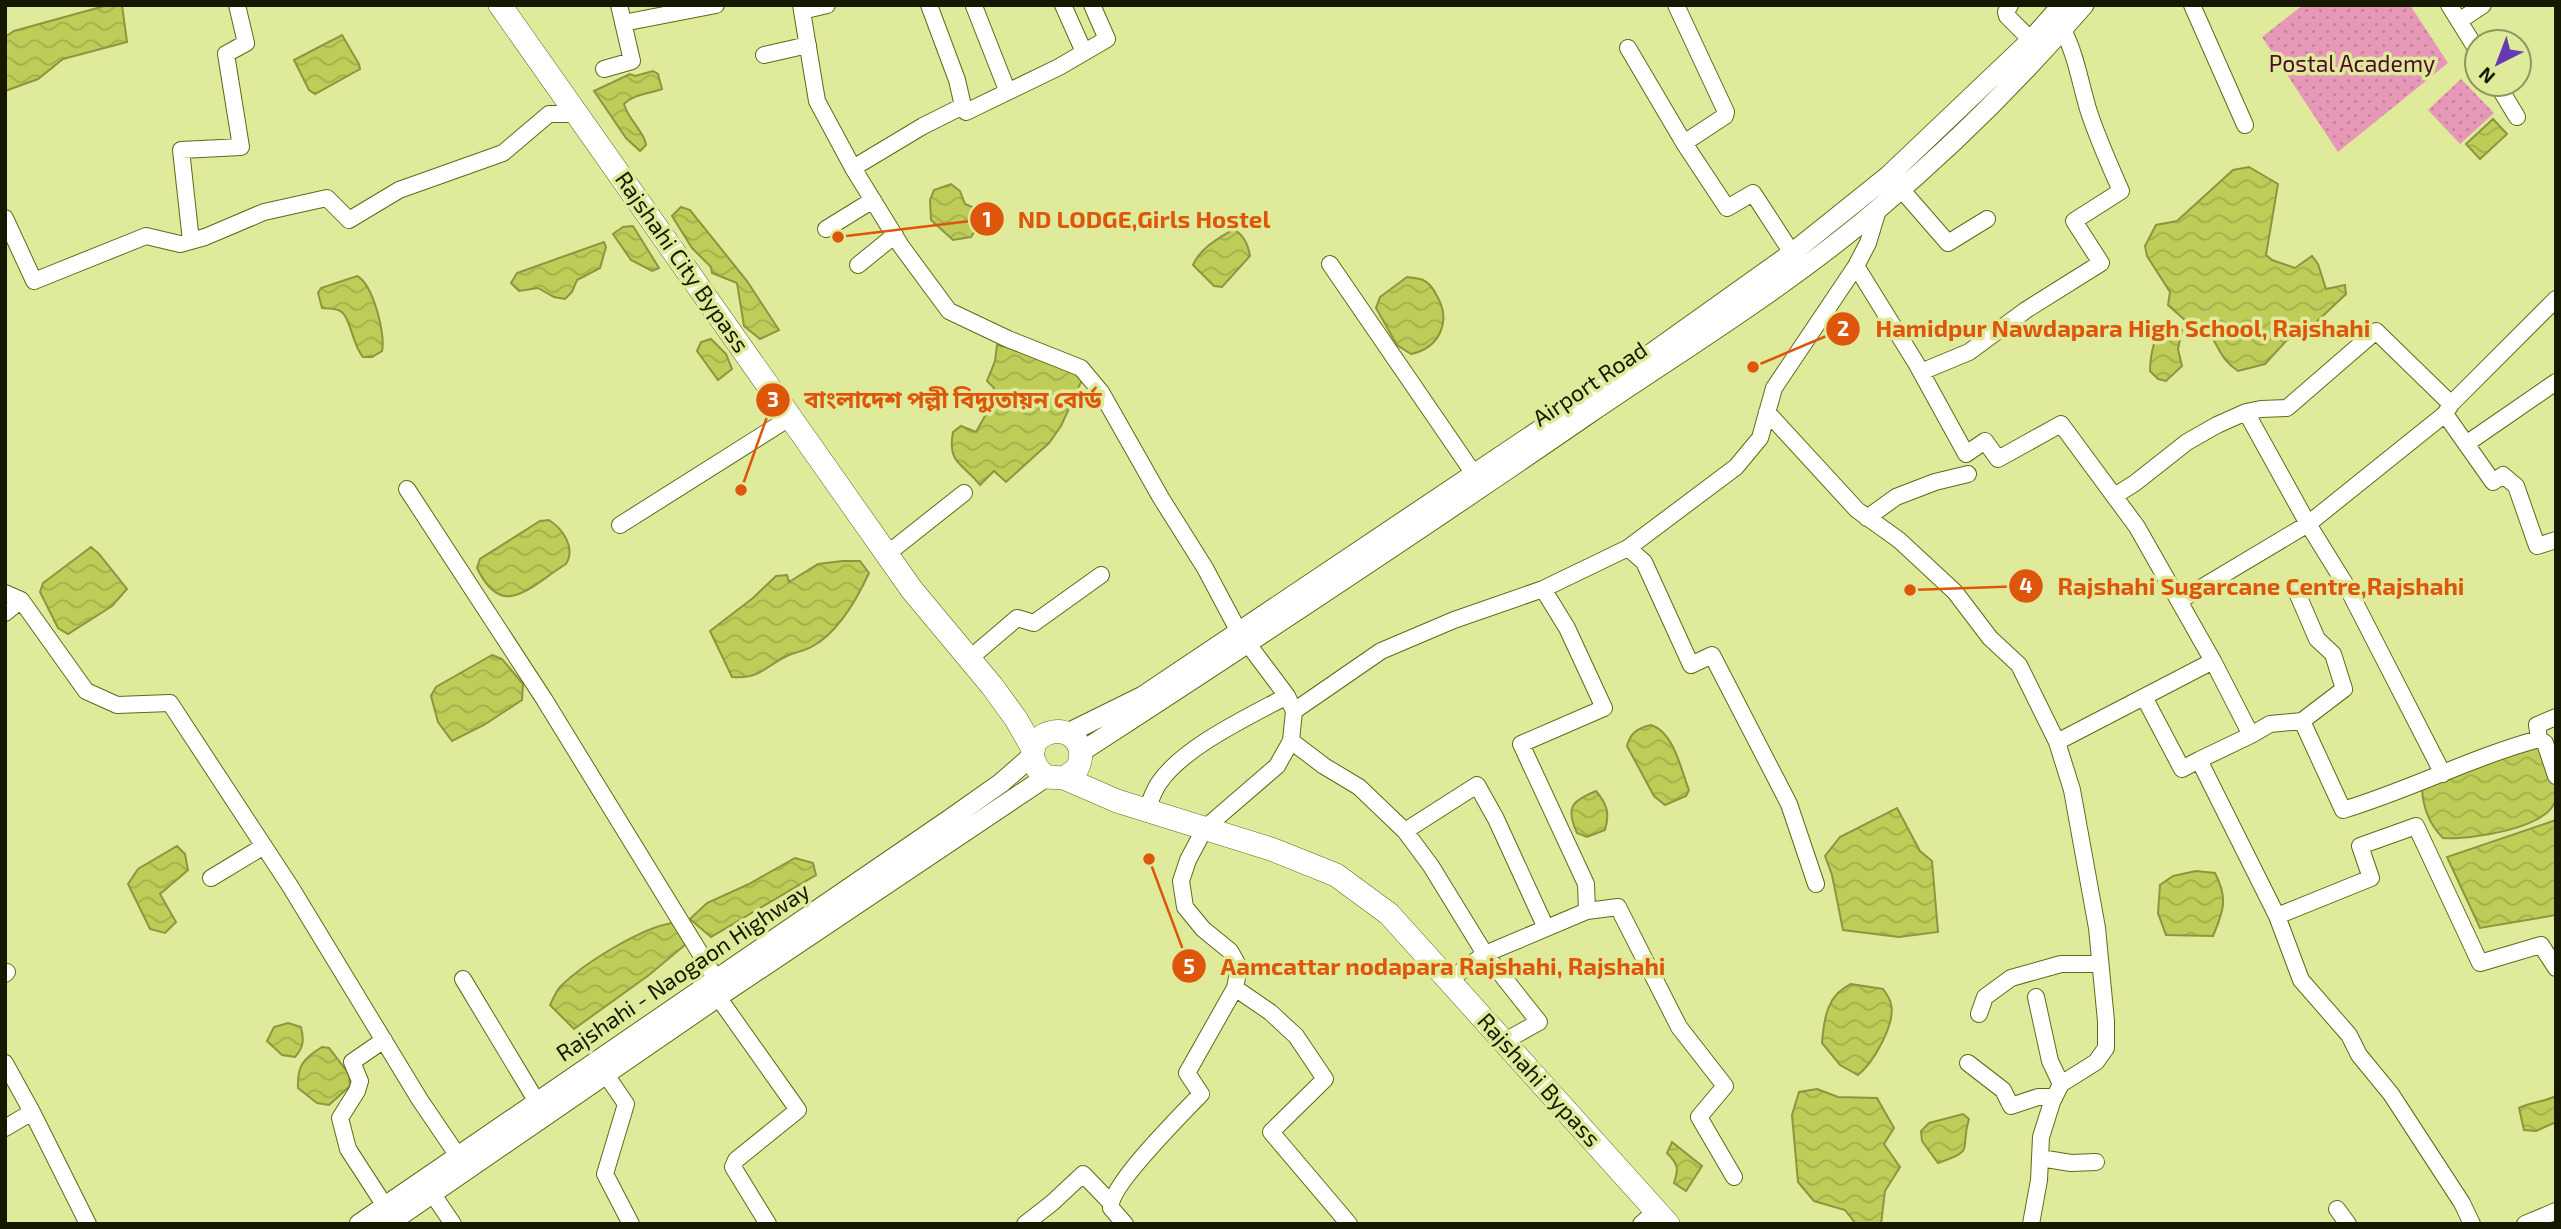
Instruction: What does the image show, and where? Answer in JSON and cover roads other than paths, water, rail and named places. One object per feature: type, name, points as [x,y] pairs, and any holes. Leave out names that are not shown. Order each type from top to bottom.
[{"type":"highway","name":"Rajshahi City Bypass","points":[[500,5],[912,590],[992,686]]},
{"type":"highway","points":[[992,686],[1040,724],[1072,744],[1106,785],[1149,809]]},
{"type":"highway","points":[[992,686],[1016,719],[1033,752],[1037,768],[1055,778],[1117,801],[1149,809]]},
{"type":"highway","points":[[1033,752],[1041,736],[1072,744]]},
{"type":"highway","points":[[1055,778],[1071,775],[1072,744]]},
{"type":"highway","name":"Rajshahi Bypass","points":[[1149,809],[1272,849],[1336,875],[1389,914],[1505,1041],[1655,1219]]},
{"type":"main road","name":"Airport Road","points":[[1244,638],[1792,253],[1888,176],[2031,40],[2062,5]]},
{"type":"main road","name":"Airport Road","points":[[1072,744],[1143,696],[1244,638],[1771,291],[1878,210],[1969,127],[2084,5]]},
{"type":"main road","name":"Rajshahi - Naogaon Highway","points":[[359,1224],[387,1215],[432,1193],[601,1067],[717,988],[1001,783],[1033,752]]},
{"type":"main road","name":"Rajshahi - Naogaon Highway","points":[[717,988],[1055,778]]},
{"type":"main road","name":"Rajshahi - Naogaon Highway","points":[[387,1215],[458,1156],[537,1102],[601,1067]]},
{"type":"street","points":[[191,241],[181,150],[242,147],[226,54],[246,43],[237,5]]},
{"type":"street","points":[[604,69],[632,61],[619,5]]},
{"type":"street","points":[[623,23],[716,5]]},
{"type":"street","points":[[827,5],[801,8],[817,101],[853,168],[895,235],[949,311],[1008,340],[1082,368],[1101,392],[1244,638],[1291,704],[1291,741],[1277,766],[1205,828],[1188,860],[1181,881],[1185,907],[1203,929],[1230,951],[1239,967],[1234,988],[1187,1073],[1201,1094],[1147,1151],[1110,1202]]},
{"type":"street","points":[[929,5],[966,112],[1059,67],[1107,39],[1092,5]]},
{"type":"street","points":[[1063,5],[1084,52]]},
{"type":"street","points":[[1676,5],[1726,112],[1725,116],[1684,143]]},
{"type":"street","points":[[2010,5],[2007,16],[2031,40]]},
{"type":"street","points":[[2192,5],[2245,125]]},
{"type":"street","points":[[2449,5],[2463,28]]},
{"type":"street","points":[[2459,21],[2483,5]]},
{"type":"street","points":[[974,6],[1007,90]]},
{"type":"street","points":[[1921,372],[1969,352],[2026,310],[2101,262],[2074,221],[2121,191],[2097,137],[2076,60],[2063,30]]},
{"type":"street","points":[[764,55],[808,45]]},
{"type":"street","points":[[1628,48],[1684,143],[1727,208],[1753,193],[1792,253]]},
{"type":"street","points":[[2505,98],[2517,117]]},
{"type":"street","points":[[853,168],[923,125],[963,106]]},
{"type":"street","points":[[5,218],[34,281],[146,236],[180,244],[205,237],[264,212],[327,198],[349,220],[399,190],[503,153],[549,114],[578,114]]},
{"type":"street","points":[[1901,189],[1948,243],[1987,219]]},
{"type":"street","points":[[826,229],[873,200]]},
{"type":"street","points":[[1149,809],[1160,782],[1179,762],[1233,725],[1291,704],[1381,651],[1454,620],[1543,589],[1628,548],[1736,467],[1760,438],[1774,388],[1856,266],[1868,243],[1878,210]]},
{"type":"street","points":[[858,265],[895,235]]},
{"type":"street","points":[[1330,264],[1474,474]]},
{"type":"street","points":[[1856,266],[1921,372],[1966,454],[1985,441],[1998,459],[2061,424],[2116,495],[2137,527],[2213,661],[2251,735]]},
{"type":"street","points":[[2179,601],[2308,524],[2448,409],[2556,299]]},
{"type":"street","points":[[2116,495],[2187,442],[2246,412],[2287,408],[2376,331],[2448,409],[2466,444],[2493,481],[2503,475],[2516,486],[2537,546],[2556,540]]},
{"type":"street","points":[[2466,444],[2556,383]]},
{"type":"street","points":[[1768,412],[1857,510],[1899,540],[1955,592],[1990,638],[2019,665],[2057,742],[2072,790],[2097,928],[2106,1048],[2096,1062],[2058,1091],[2011,1106],[2003,1090],[1968,1063]]},
{"type":"street","points":[[2246,412],[2308,524],[2347,587],[2443,774]]},
{"type":"street","points":[[621,525],[791,417]]},
{"type":"street","points":[[1867,518],[1896,497],[1935,482],[1968,474]]},
{"type":"street","points":[[407,489],[544,699],[680,916],[717,988],[798,1110],[736,1160],[733,1167],[768,1224]]},
{"type":"street","points":[[887,554],[964,493]]},
{"type":"street","points":[[1628,548],[1644,562],[1690,665],[1712,655],[1789,804],[1816,884]]},
{"type":"street","points":[[969,659],[1017,618],[1034,623],[1101,575]]},
{"type":"street","points":[[2144,697],[2182,769],[2270,724],[2302,721],[2344,689],[2333,654],[2317,639],[2295,588]]},
{"type":"street","points":[[1543,589],[1567,628],[1604,708],[1521,744],[1586,884],[1587,911]]},
{"type":"street","points":[[5,593],[21,600],[86,691],[117,705],[170,703],[264,846],[458,1156]]},
{"type":"street","points":[[5,613],[21,600]]},
{"type":"street","points":[[2057,742],[2213,661]]},
{"type":"street","points":[[2556,717],[2537,725],[2539,739],[2545,743],[2556,776]]},
{"type":"street","points":[[2302,721],[2343,810],[2443,774],[2499,750],[2539,739]]},
{"type":"street","points":[[1291,741],[1324,766],[1359,787],[1405,831],[1438,876],[1485,954],[1539,1022],[1505,1041]]},
{"type":"street","points":[[2199,760],[2277,916],[2301,980],[2349,1035],[2358,1055],[2391,1094],[2462,1203],[2472,1224]]},
{"type":"street","points":[[1405,831],[1477,785],[1496,819],[1546,928]]},
{"type":"street","points":[[2277,916],[2371,878],[2360,846],[2416,826],[2480,963],[2541,945],[2556,968]]},
{"type":"street","points":[[211,878],[264,846]]},
{"type":"street","points":[[1450,980],[1485,954],[1587,911],[1618,907],[1679,1027],[1725,1086],[1699,1117],[1734,1177]]},
{"type":"street","points":[[1979,1014],[1985,997],[2011,978],[2061,964],[2099,964]]},
{"type":"street","points":[[463,979],[537,1102]]},
{"type":"street","points":[[1234,988],[1270,1012],[1296,1036],[1325,1079],[1290,1110],[1271,1132],[1349,1224]]},
{"type":"street","points":[[2031,1224],[2040,1158],[2040,1137],[2058,1091],[2036,997]]},
{"type":"street","points":[[384,1040],[352,1062],[360,1081],[357,1091],[340,1118],[348,1149],[387,1215]]},
{"type":"street","points":[[5,1063],[33,1112],[88,1224]]},
{"type":"street","points":[[601,1067],[626,1104],[605,1174],[631,1224]]},
{"type":"street","points":[[5,1128],[33,1112]]},
{"type":"street","points":[[2040,1158],[2071,1163],[2096,1162]]},
{"type":"street","points":[[1025,1224],[1083,1174],[1110,1202],[1111,1208],[1125,1224]]},
{"type":"street","points":[[432,1193],[453,1224]]},
{"type":"street","points":[[2337,1209],[2348,1224]]},
{"type":"street","points":[[2525,1224],[2556,1211]]},
{"type":"water","points":[[108,5],[122,5],[127,42],[63,59],[38,79],[5,91],[5,37],[14,31]]},
{"type":"water","points":[[342,35],[360,69],[315,94],[309,90],[294,60]]},
{"type":"water","points":[[653,71],[658,74],[662,89],[637,96],[624,104],[645,140],[646,145],[640,151],[626,138],[594,91],[630,74],[635,76]]},
{"type":"water","points":[[2493,119],[2507,134],[2480,159],[2466,144]]},
{"type":"water","points":[[2249,167],[2278,184],[2266,255],[2272,260],[2295,268],[2312,256],[2318,264],[2326,289],[2345,285],[2346,294],[2311,327],[2286,341],[2265,364],[2238,371],[2226,361],[2203,325],[2186,321],[2168,305],[2170,292],[2147,256],[2145,246],[2156,225],[2177,221],[2233,170]]},
{"type":"water","points":[[951,184],[960,191],[965,204],[977,209],[979,225],[971,237],[953,240],[931,220],[930,200],[934,190]]},
{"type":"water","points":[[681,207],[690,210],[747,281],[779,330],[760,339],[744,326],[737,283],[712,273],[711,267],[692,248],[672,216]]},
{"type":"water","points":[[633,226],[659,268],[652,271],[631,260],[613,234],[623,227]]},
{"type":"water","points":[[1234,229],[1245,241],[1250,256],[1222,287],[1214,286],[1193,265],[1205,249]]},
{"type":"water","points":[[604,242],[606,247],[600,268],[577,280],[572,292],[565,299],[554,297],[538,288],[519,291],[511,283],[517,273]]},
{"type":"water","points":[[357,276],[373,299],[380,322],[382,351],[372,357],[363,357],[343,314],[336,309],[322,308],[318,293],[321,288]]},
{"type":"water","points":[[1407,277],[1421,279],[1430,285],[1443,315],[1443,324],[1435,340],[1421,351],[1411,354],[1397,345],[1376,308],[1380,297]]},
{"type":"water","points":[[2169,321],[2182,330],[2178,349],[2182,366],[2166,381],[2158,379],[2150,371],[2150,365],[2157,336]]},
{"type":"water","points":[[711,339],[726,354],[732,369],[718,380],[697,351],[701,342]]},
{"type":"water","points":[[997,345],[1054,362],[1075,373],[1082,380],[1061,426],[1049,443],[1006,482],[994,471],[980,485],[954,457],[953,432],[961,426],[976,432],[991,405],[994,388],[987,381],[995,361]]},
{"type":"water","points":[[549,520],[567,539],[570,552],[566,564],[518,594],[507,596],[497,593],[487,584],[477,568],[480,559],[540,521]]},
{"type":"water","points":[[91,547],[127,589],[112,606],[68,634],[58,628],[40,592],[43,583]]},
{"type":"water","points":[[860,561],[869,573],[839,624],[822,640],[807,649],[787,656],[756,674],[732,677],[710,631],[753,598],[776,576],[787,575],[789,582],[818,564]]},
{"type":"water","points":[[492,655],[502,659],[523,684],[522,700],[484,725],[452,741],[438,722],[431,696],[436,687]]},
{"type":"water","points":[[1651,725],[1666,735],[1671,743],[1689,790],[1686,796],[1665,805],[1654,796],[1627,746],[1635,732]]},
{"type":"water","points":[[2541,746],[2556,784],[2556,798],[2551,809],[2540,818],[2507,830],[2455,838],[2443,838],[2438,833],[2428,815],[2422,789],[2441,777]]},
{"type":"water","points":[[1596,791],[1606,809],[1605,830],[1587,837],[1577,833],[1571,811],[1581,798]]},
{"type":"water","points":[[1897,808],[1920,851],[1932,861],[1938,932],[1899,937],[1843,930],[1832,875],[1825,856],[1840,837]]},
{"type":"water","points":[[2556,820],[2556,915],[2480,928],[2447,857]]},
{"type":"water","points":[[177,846],[185,854],[188,870],[160,894],[176,922],[165,933],[150,929],[128,884],[138,869]]},
{"type":"water","points":[[795,858],[813,863],[816,875],[711,937],[690,919],[707,903],[749,884]]},
{"type":"water","points":[[2196,871],[2215,873],[2222,890],[2222,911],[2213,936],[2166,935],[2158,913],[2160,885],[2173,876]]},
{"type":"water","points":[[672,923],[683,937],[685,945],[649,975],[574,1029],[550,1005],[561,986],[598,957],[629,939]]},
{"type":"water","points":[[1851,984],[1883,989],[1889,998],[1892,1012],[1882,1042],[1858,1075],[1840,1065],[1822,1043],[1828,1008],[1837,994]]},
{"type":"water","points":[[288,1023],[301,1027],[302,1047],[295,1057],[282,1055],[267,1041],[274,1027]]},
{"type":"water","points":[[322,1047],[329,1048],[349,1074],[350,1086],[329,1105],[317,1103],[298,1088],[300,1068]]},
{"type":"water","points":[[1817,1089],[1838,1097],[1877,1098],[1894,1128],[1884,1144],[1900,1167],[1885,1191],[1881,1224],[1856,1224],[1845,1210],[1814,1201],[1798,1182],[1792,1115],[1799,1092]]},
{"type":"water","points":[[2556,1096],[2556,1122],[2536,1131],[2524,1130],[2519,1108]]},
{"type":"water","points":[[1963,1114],[1969,1119],[1962,1152],[1938,1163],[1922,1141],[1921,1131],[1929,1123]]},
{"type":"water","points":[[1672,1142],[1702,1166],[1686,1191],[1674,1183],[1676,1166],[1667,1153]]},
{"type":"place","name":"ND LODGE,Girls Hostel","points":[[838,237]]},
{"type":"place","name":"Hamidpur Nawdapara High School, Rajshahi","points":[[1753,367]]},
{"type":"place","name":"বাংলাদেশ পল্লী বিদ্যুতায়ন বোর্ড","points":[[741,490]]},
{"type":"place","name":"Rajshahi Sugarcane Centre,Rajshahi","points":[[1910,590]]},
{"type":"place","name":"Aamcattar nodapara Rajshahi, Rajshahi","points":[[1149,859]]},
{"type":"park label","name":"Postal Academy","points":[[2352,64]]}]
